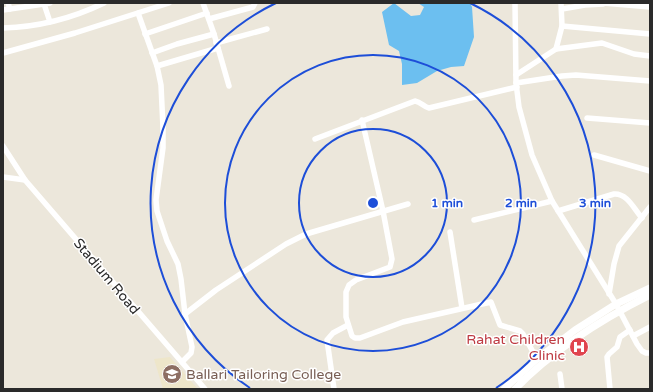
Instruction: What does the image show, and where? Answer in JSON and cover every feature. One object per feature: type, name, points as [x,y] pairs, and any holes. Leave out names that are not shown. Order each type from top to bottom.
[{"type":"street","points":[[3,28],[24,27],[50,22],[83,13],[104,3]]},
{"type":"street","points":[[3,53],[76,33],[169,3]]},
{"type":"street","points":[[203,3],[214,34],[229,86]]},
{"type":"street","points":[[145,34],[208,16],[253,7],[255,3]]},
{"type":"street","points":[[515,3],[516,75],[519,107],[532,155],[552,201],[616,304],[642,351],[650,353]]},
{"type":"street","points":[[556,49],[562,26],[561,6],[603,3],[650,7]]},
{"type":"street","points":[[3,10],[9,6],[47,4],[50,22]]},
{"type":"street","points":[[138,13],[157,66],[161,85],[164,128],[161,167],[156,200],[157,211],[167,241],[178,264],[182,286],[185,314],[191,340],[191,353],[183,361]]},
{"type":"street","points":[[562,26],[650,34]]},
{"type":"street","points":[[157,66],[267,28]]},
{"type":"street","points":[[152,53],[214,34]]},
{"type":"street","points":[[516,75],[556,49],[602,43],[634,54],[650,56]]},
{"type":"street","points":[[315,139],[415,101],[429,108],[517,85],[562,76],[576,75],[650,81]]},
{"type":"street","points":[[587,118],[650,123]]},
{"type":"street","points":[[362,120],[383,211],[392,259],[390,267],[356,280],[349,285],[345,298],[348,325],[352,336],[355,338],[360,338],[403,322],[491,302],[500,325],[520,331],[537,359]]},
{"type":"street","name":"Stadium Road","points":[[3,146],[25,180],[183,361],[205,389]]},
{"type":"street","points":[[594,155],[650,171]]},
{"type":"street","points":[[3,177],[25,180]]},
{"type":"street","points":[[558,211],[614,194],[620,194],[625,197],[642,218]]},
{"type":"street","points":[[474,220],[552,201]]},
{"type":"street","points":[[185,314],[216,290],[286,244],[306,234],[408,204]]},
{"type":"street","points":[[609,294],[614,264],[619,246],[650,207]]},
{"type":"street","points":[[450,232],[462,308]]},
{"type":"street","points":[[515,389],[520,379],[537,359],[575,330],[616,304],[650,288]]},
{"type":"street","points":[[504,389],[620,311],[650,295]]},
{"type":"street","points":[[334,389],[327,340],[333,333],[348,325]]},
{"type":"street","points":[[610,389],[607,357],[617,347],[620,337],[650,327]]},
{"type":"street","points":[[560,374],[562,389]]},
{"type":"shaded area","name":"Ballari Tailoring College","points":[[170,357],[198,389],[163,389],[154,359]]},
{"type":"water","points":[[394,3],[411,16],[420,15],[424,7],[418,3],[470,3],[472,7],[474,37],[464,66],[451,67],[437,71],[417,83],[402,85],[402,64],[399,51],[389,45],[382,12]]},
{"type":"place","name":"Rahat Children Clinic","points":[[579,347]]},
{"type":"place","name":"Ballari Tailoring College","points":[[172,374]]}]
